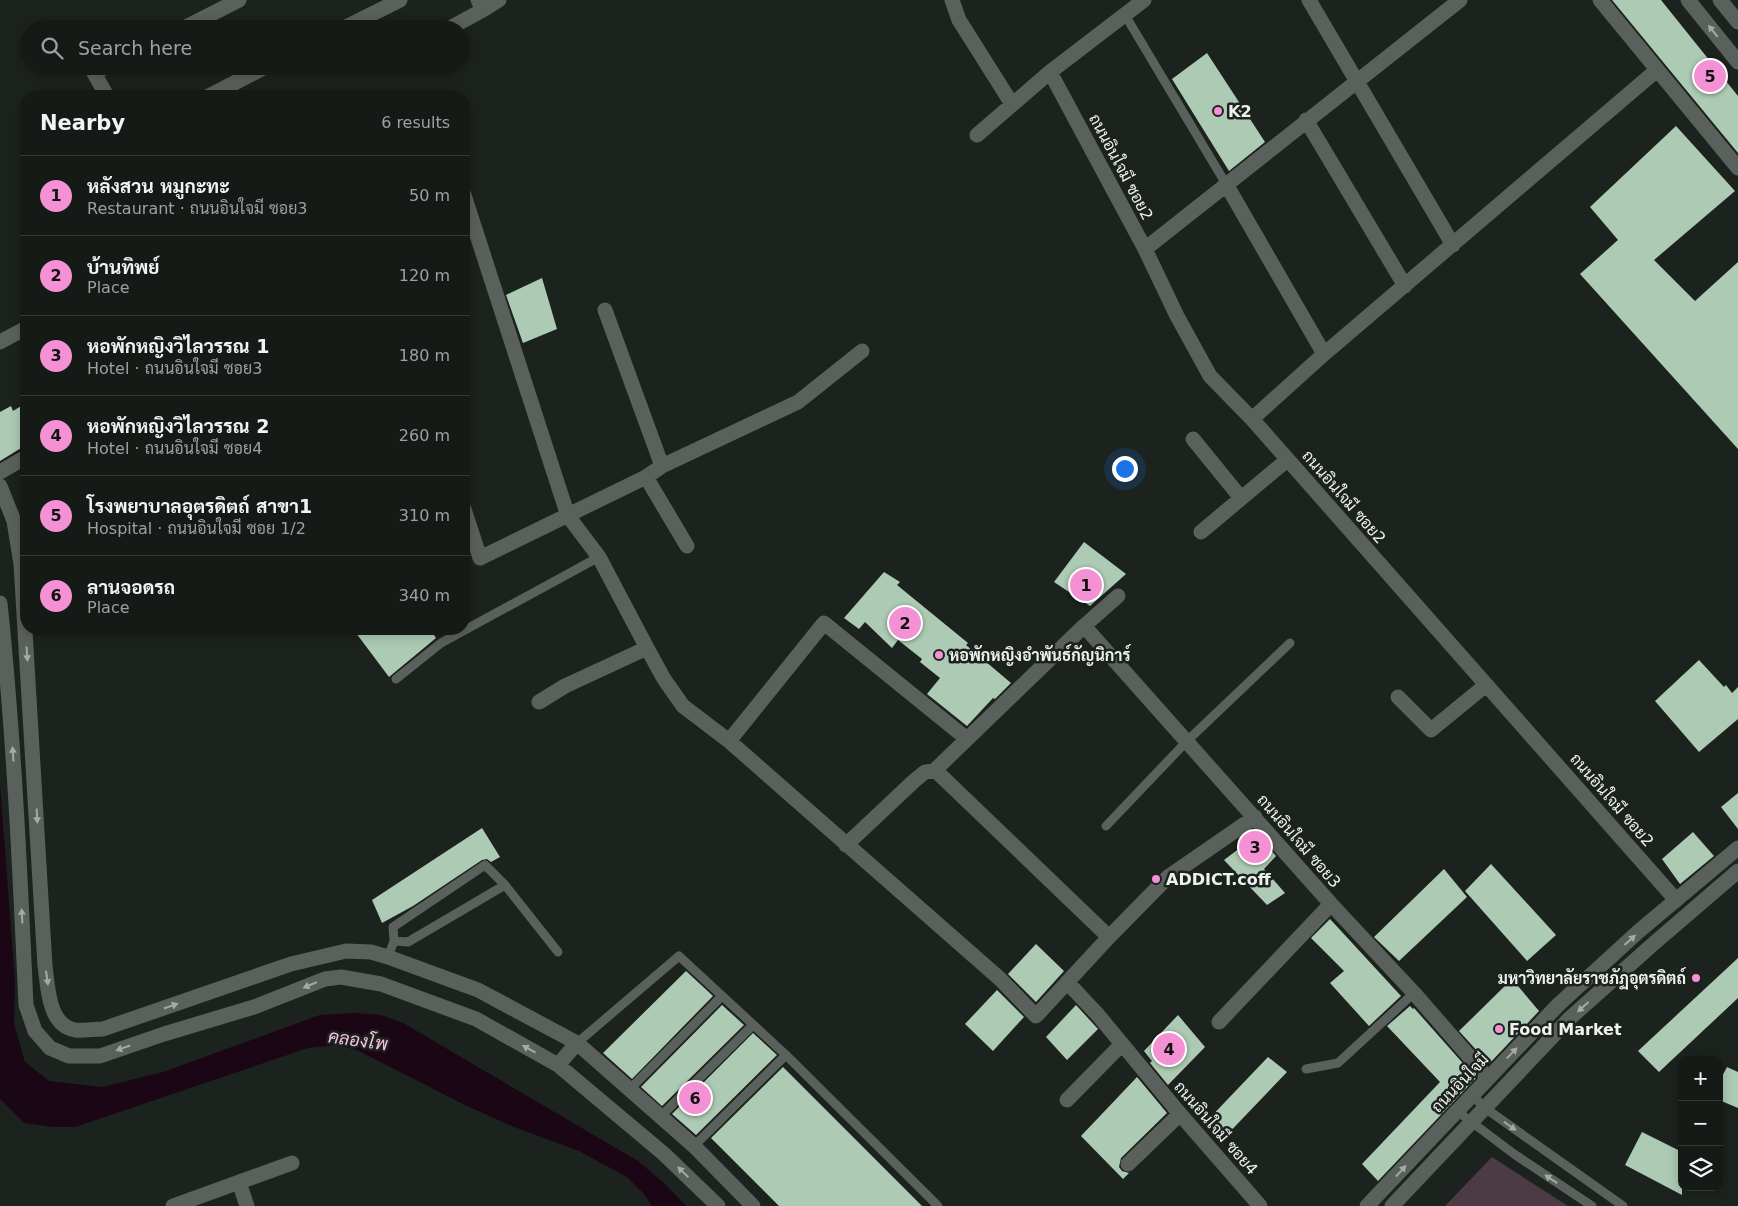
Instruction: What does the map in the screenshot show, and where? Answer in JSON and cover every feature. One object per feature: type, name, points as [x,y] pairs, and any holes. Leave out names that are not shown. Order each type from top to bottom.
[{"type":"street","points":[[200,20],[239,0]]},
{"type":"street","points":[[360,20],[400,0]]},
{"type":"street","points":[[460,20],[480,5],[499,0]]},
{"type":"street","points":[[952,0],[958,20],[1012,104]]},
{"type":"street","points":[[977,135],[1050,72],[1144,0]]},
{"type":"street","points":[[1310,0],[1453,245]]},
{"type":"street","points":[[1145,250],[1306,120],[1460,0]]},
{"type":"street","points":[[1600,0],[1738,168]]},
{"type":"street","points":[[1688,0],[1738,62]]},
{"type":"street","points":[[1720,0],[1738,22]]},
{"type":"street","points":[[1252,419],[1324,354],[1657,70]]},
{"type":"street","name":"ถนนอินใจมี ซอย2","points":[[1050,72],[1210,376],[1252,419],[1688,913]]},
{"type":"street","points":[[95,75],[104,90]]},
{"type":"street","points":[[221,90],[250,75]]},
{"type":"street","points":[[1306,120],[1404,286]]},
{"type":"street","points":[[1226,184],[1324,354]]},
{"type":"street","points":[[470,214],[568,516],[599,557],[664,679],[683,706],[729,741],[999,978],[1036,1016],[1109,936],[1168,877],[1254,817]]},
{"type":"street","points":[[605,310],[662,466]]},
{"type":"street","points":[[0,342],[20,331]]},
{"type":"street","points":[[470,527],[480,558],[568,516],[662,466],[798,402],[862,352]]},
{"type":"street","points":[[1192,438],[1241,498]]},
{"type":"street","points":[[0,472],[20,460]]},
{"type":"street","points":[[1201,532],[1288,460]]},
{"type":"street","points":[[646,476],[687,546]]},
{"type":"street","points":[[0,486],[14,521],[20,558]]},
{"type":"street","points":[[846,845],[914,781],[925,772],[935,770],[1084,626],[1118,596]]},
{"type":"street","points":[[0,603],[17,813],[26,1006],[35,1031],[50,1048],[68,1056],[100,1056],[164,1034],[254,1007],[324,978],[341,977],[381,984],[476,1019],[558,1065],[664,1154],[718,1206]]},
{"type":"street","points":[[729,741],[824,624],[967,739]]},
{"type":"street","name":"ถนนอินใจมี ซอย3","points":[[1084,626],[1488,1078]]},
{"type":"street","points":[[25,635],[45,966],[51,1004],[61,1023],[74,1030],[103,1029],[291,964],[346,951],[371,952],[478,990],[576,1043],[694,1146],[754,1206]]},
{"type":"street","points":[[540,702],[565,686],[647,648]]},
{"type":"street","points":[[1398,697],[1431,730],[1486,685]]},
{"type":"street","points":[[935,770],[1109,936]]},
{"type":"street","name":"ถนนอินใจมี","points":[[1367,1206],[1558,1005],[1676,900],[1738,848]]},
{"type":"street","points":[[1392,1206],[1570,1018],[1738,871]]},
{"type":"street","points":[[1219,1022],[1331,904]]},
{"type":"street","points":[[381,984],[388,957]]},
{"type":"street","name":"ถนนอินใจมี ซอย4","points":[[1067,982],[1260,1206]]},
{"type":"street","points":[[558,1065],[576,1043]]},
{"type":"street","points":[[1067,1100],[1121,1045]]},
{"type":"street","points":[[1128,1164],[1180,1114]]},
{"type":"street","points":[[173,1206],[292,1163]]},
{"type":"street","points":[[238,1182],[247,1206]]},
{"type":"lane","points":[[1125,15],[1226,184]]},
{"type":"lane","points":[[470,627],[599,557]]},
{"type":"lane","points":[[396,679],[441,643],[456,635]]},
{"type":"lane","points":[[1106,826],[1187,741],[1290,644]]},
{"type":"lane","points":[[388,957],[394,940],[393,927],[485,865],[505,885],[558,952]]},
{"type":"lane","points":[[394,940],[408,942],[505,885]]},
{"type":"lane","points":[[576,1043],[679,956],[786,1055],[938,1206]]},
{"type":"lane","points":[[1306,1069],[1338,1063],[1414,993]]},
{"type":"lane","points":[[630,1089],[722,996]]},
{"type":"lane","points":[[661,1116],[753,1025]]},
{"type":"lane","points":[[694,1146],[786,1055]]},
{"type":"lane","points":[[1472,1096],[1485,1108],[1623,1206]]},
{"type":"lane","points":[[1457,1111],[1514,1154],[1592,1206]]},
{"type":"shaded area","points":[[1492,1157],[1568,1206],[1445,1206]]},
{"type":"water","name":"คลองโพ","points":[[0,784],[15,982],[14,1024],[25,1062],[49,1081],[102,1087],[163,1072],[320,1015],[355,1013],[381,1015],[403,1023],[638,1161],[665,1184],[686,1206],[652,1206],[644,1194],[627,1177],[579,1151],[514,1127],[465,1105],[357,1050],[336,1045],[308,1048],[75,1127],[53,1127],[24,1123],[0,1099]]},
{"type":"building","points":[[1612,0],[1661,0],[1738,96],[1738,153]]},
{"type":"building","name":"K2","points":[[1207,53],[1265,142],[1229,171],[1172,79]]},
{"type":"building","points":[[1676,126],[1735,191],[1654,260],[1695,301],[1738,262],[1738,449],[1580,274],[1618,240],[1590,207]]},
{"type":"building","points":[[542,278],[557,329],[523,343],[506,295]]},
{"type":"building","points":[[11,406],[13,411],[20,407],[20,449],[0,461],[0,412]]},
{"type":"building","points":[[1084,542],[1126,574],[1090,606],[1054,582]]},
{"type":"building","points":[[884,572],[900,582],[897,585],[968,643],[966,645],[1011,683],[995,699],[993,698],[967,726],[927,694],[940,678],[920,662],[922,659],[898,640],[892,648],[865,622],[859,629],[844,618]]},
{"type":"building","points":[[358,635],[434,635],[436,638],[389,677]]},
{"type":"building","points":[[1699,660],[1732,693],[1738,687],[1738,719],[1699,752],[1655,701]]},
{"type":"building","points":[[1738,793],[1738,829],[1721,807]]},
{"type":"building","points":[[482,828],[500,857],[491,862],[487,859],[482,860],[413,906],[382,923],[372,900]]},
{"type":"building","points":[[1693,832],[1714,856],[1680,884],[1662,859]]},
{"type":"building","points":[[1257,835],[1276,856],[1264,869],[1285,893],[1267,905],[1224,860]]},
{"type":"building","points":[[1491,864],[1556,935],[1527,961],[1465,891]]},
{"type":"building","points":[[1444,869],[1467,897],[1399,961],[1374,937]]},
{"type":"building","points":[[1330,919],[1401,996],[1369,1026],[1330,983],[1344,971],[1311,938]]},
{"type":"building","points":[[1036,944],[1064,971],[1036,1002],[1008,974]]},
{"type":"building","points":[[1738,958],[1738,998],[1659,1072],[1638,1051]]},
{"type":"building","points":[[686,971],[713,996],[632,1079],[603,1053]]},
{"type":"building","points":[[1512,979],[1539,1011],[1489,1064],[1459,1031]]},
{"type":"building","points":[[997,990],[1024,1017],[993,1051],[965,1024]]},
{"type":"building","points":[[722,1005],[744,1025],[662,1106],[641,1087]]},
{"type":"building","points":[[1076,1005],[1098,1029],[1067,1060],[1046,1037]]},
{"type":"building","points":[[1410,1006],[1414,1008],[1476,1078],[1378,1181],[1362,1164],[1440,1082],[1387,1026]]},
{"type":"building","points":[[1178,1015],[1205,1047],[1168,1085],[1150,1063],[1152,1061],[1144,1051]]},
{"type":"building","points":[[753,1033],[777,1055],[696,1135],[672,1114]]},
{"type":"building","points":[[1268,1057],[1287,1072],[1222,1140],[1205,1123]]},
{"type":"building","points":[[783,1067],[922,1206],[779,1206],[711,1138]]},
{"type":"building","points":[[1727,1067],[1738,1072],[1738,1108],[1723,1102],[1723,1074]]},
{"type":"building","points":[[1137,1077],[1167,1113],[1121,1158],[1119,1167],[1122,1171],[1129,1173],[1123,1179],[1081,1136]]},
{"type":"building","points":[[1642,1132],[1678,1150],[1678,1191],[1682,1191],[1682,1195],[1625,1165]]},
{"type":"place","name":"โรงพยาบาลอุตรดิตถ์ สาขา1","points":[[1710,76]]},
{"type":"place","name":"K2","points":[[1218,111]]},
{"type":"place","name":"หลังสวน หมูกะทะ","points":[[1086,585]]},
{"type":"place","name":"บ้านทิพย์","points":[[905,623]]},
{"type":"place","name":"หอพักหญิงอำพันธ์กัญนิการ์","points":[[939,655]]},
{"type":"place","name":"หอพักหญิงวิไลวรรณ 1","points":[[1255,847]]},
{"type":"place","name":"ADDICT.coff","points":[[1156,879]]},
{"type":"place","name":"มหาวิทยาลัยราชภัฏอุตรดิตถ์","points":[[1696,978]]},
{"type":"place","name":"Food Market","points":[[1499,1029]]},
{"type":"place","name":"หอพักหญิงวิไลวรรณ 2","points":[[1169,1049]]},
{"type":"place","name":"ลานจอดรถ","points":[[695,1098]]}]
